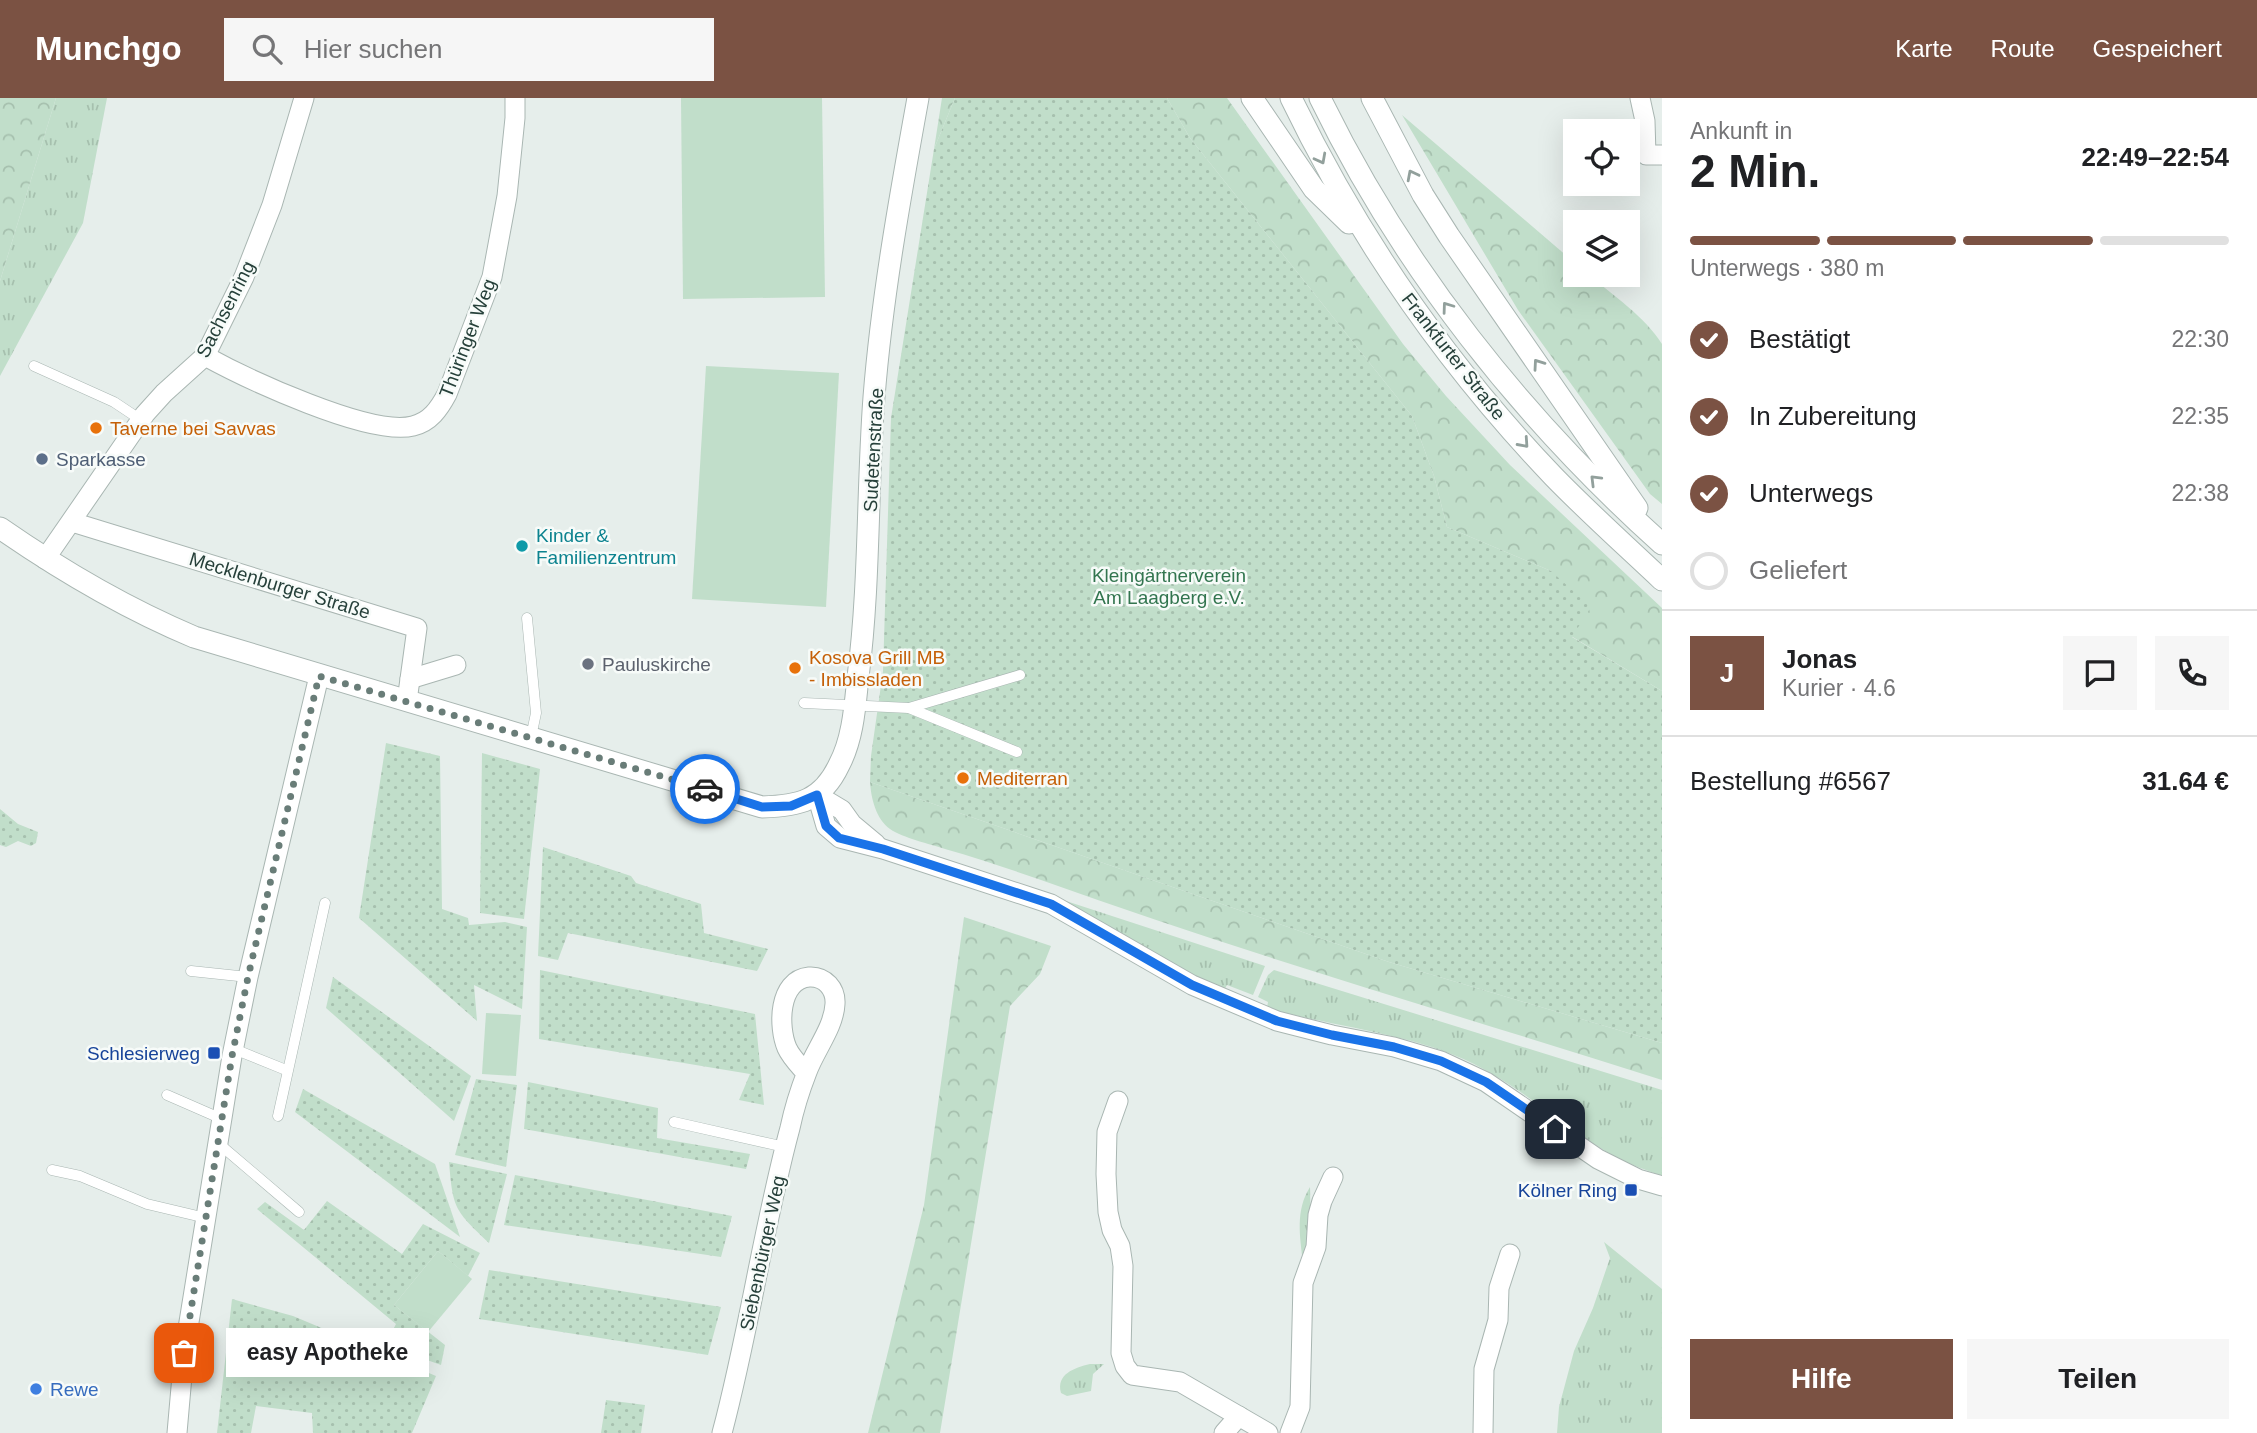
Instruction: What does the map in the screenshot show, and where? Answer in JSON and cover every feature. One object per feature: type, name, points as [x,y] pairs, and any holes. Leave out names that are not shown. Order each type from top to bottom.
[{"type":"street","name":"Sachsenring","points":[[45,559],[141,420],[164,393],[205,356],[244,277],[272,205],[304,98]]},
{"type":"street","name":"Thüringer Weg","points":[[205,356],[242,376],[294,397],[384,427],[401,428],[427,421],[440,408],[447,394],[492,277],[507,196],[515,98]]},
{"type":"street","name":"Sudetenstraße","points":[[817,795],[832,779],[845,751],[855,704],[866,606],[874,397],[898,209],[918,98]]},
{"type":"street","points":[[1252,98],[1314,189],[1373,246]]},
{"type":"street","name":"Frankfurter Straße","points":[[1290,98],[1338,190],[1373,246],[1412,304],[1492,408],[1554,477],[1662,580]]},
{"type":"street","name":"Frankfurter Straße","points":[[1320,98],[1388,220],[1473,342],[1515,393],[1589,474],[1662,542]]},
{"type":"street","points":[[1372,98],[1423,195],[1449,236],[1662,542]]},
{"type":"street","points":[[1640,98],[1645,121],[1646,155],[1662,155]]},
{"type":"street","name":"Mecklenburger Straße","points":[[72,522],[417,628],[407,701]]},
{"type":"street","points":[[0,528],[100,593],[150,619],[194,637],[762,807],[791,806],[817,795],[842,810],[852,824],[883,849],[1051,904],[1192,985],[1250,1011],[1277,1021],[1394,1047],[1441,1061],[1486,1082],[1598,1159],[1638,1179],[1662,1186]]},
{"type":"street","points":[[410,679],[456,665]]},
{"type":"street","points":[[177,1433],[184,1353],[234,1049],[248,977],[319,676]]},
{"type":"street","name":"Siebenbürger Weg","points":[[722,1433],[785,1147],[806,1073]]},
{"type":"street","points":[[1118,1101],[1107,1132],[1107,1199],[1110,1221],[1120,1246],[1123,1266],[1121,1353],[1125,1366],[1132,1376],[1180,1382],[1268,1433]]},
{"type":"street","points":[[1290,1433],[1300,1407],[1303,1283],[1316,1247],[1318,1215],[1333,1177]]},
{"type":"street","points":[[1483,1433],[1484,1369],[1498,1320],[1499,1288],[1510,1255]]},
{"type":"street","points":[[1224,1433],[1239,1416]]},
{"type":"lane","points":[[34,366],[114,402],[141,420]]},
{"type":"lane","points":[[527,618],[536,713],[531,737]]},
{"type":"lane","points":[[909,708],[1020,675]]},
{"type":"lane","points":[[804,703],[909,708],[1017,752]]},
{"type":"lane","points":[[278,1116],[325,903]]},
{"type":"lane","points":[[191,971],[248,977]]},
{"type":"lane","points":[[234,1049],[286,1070]]},
{"type":"lane","points":[[167,1096],[223,1119]]},
{"type":"lane","points":[[674,1122],[785,1147]]},
{"type":"lane","points":[[218,1143],[299,1212]]},
{"type":"lane","points":[[51,1170],[80,1176],[147,1204],[206,1218]]},
{"type":"green space","points":[[0,98],[56,98],[0,281]]},
{"type":"green space","points":[[56,98],[107,98],[83,223],[0,376],[0,281]]},
{"type":"green space","points":[[681,98],[822,98],[825,297],[683,299]]},
{"type":"green space","points":[[942,98],[955,98],[934,149]]},
{"type":"green space","name":"Kleingärtnerverein Am Laagberg e.V.","points":[[955,98],[1167,98],[1190,138],[1412,416],[1434,476],[1447,527],[1551,571],[1591,607],[1572,637],[1662,691],[1662,1043],[1389,962],[870,782],[883,671],[891,418],[934,149]]},
{"type":"green space","points":[[1167,98],[1227,98],[1403,344],[1446,396],[1510,465],[1662,608],[1662,691],[1571,636],[1551,571],[1447,527],[1434,476],[1412,416],[1190,138]]},
{"type":"green space","points":[[1402,115],[1563,253],[1563,287],[1604,287],[1638,315],[1662,344],[1662,504],[1650,494],[1518,310]]},
{"type":"green space","points":[[706,366],[839,373],[826,607],[692,599]]},
{"type":"green space","points":[[386,743],[440,756],[442,909],[468,918],[469,925],[505,922],[527,927],[522,1009],[474,985],[477,1021],[359,918]]},
{"type":"green space","points":[[482,753],[540,769],[524,919],[480,913]]},
{"type":"green space","points":[[870,782],[1389,962],[1662,1043],[1662,1080],[1273,958],[909,838],[890,829],[881,820],[873,801]]},
{"type":"green space","points":[[0,809],[18,824],[38,832],[36,843],[31,846],[18,841],[6,847],[0,845]]},
{"type":"green space","points":[[543,847],[631,876],[636,883],[701,904],[704,933],[768,949],[757,971],[568,933],[558,960],[538,956]]},
{"type":"green space","points":[[1063,900],[1265,966],[1253,995],[1227,985],[1224,990]]},
{"type":"green space","points":[[964,917],[1051,946],[1040,974],[1010,1006],[940,1433],[868,1433],[924,1205]]},
{"type":"green space","points":[[540,970],[755,1014],[764,1105],[739,1100],[750,1074],[539,1039]]},
{"type":"green space","points":[[1274,970],[1662,1090],[1662,1176],[1617,1158],[1493,1074],[1450,1053],[1399,1038],[1267,1008],[1268,1002],[1258,997],[1268,975]]},
{"type":"green space","points":[[333,977],[471,1076],[454,1121],[326,1008]]},
{"type":"green space","points":[[486,1013],[521,1015],[516,1076],[482,1074]]},
{"type":"green space","points":[[476,1079],[517,1085],[506,1167],[455,1155]]},
{"type":"green space","points":[[528,1082],[658,1108],[657,1138],[750,1154],[746,1169],[524,1129]]},
{"type":"green space","points":[[303,1089],[435,1164],[460,1237],[295,1112]]},
{"type":"green space","points":[[449,1162],[507,1174],[489,1243],[462,1216],[454,1200]]},
{"type":"green space","points":[[515,1175],[732,1216],[721,1257],[504,1225]]},
{"type":"green space","points":[[1310,1187],[1311,1234],[1303,1263],[1300,1214]]},
{"type":"green space","points":[[327,1201],[402,1254],[423,1224],[480,1253],[468,1276],[438,1251],[394,1305],[445,1345],[441,1365],[385,1345],[396,1324],[257,1209],[265,1202],[304,1230]]},
{"type":"green space","points":[[1604,1242],[1662,1289],[1662,1433],[1557,1433],[1559,1407],[1574,1351],[1593,1308],[1610,1258]]},
{"type":"green space","points":[[438,1251],[472,1279],[428,1332],[394,1305]]},
{"type":"green space","points":[[489,1270],[721,1307],[708,1355],[479,1319]]},
{"type":"green space","points":[[232,1299],[293,1316],[436,1376],[412,1433],[313,1433],[312,1413],[256,1406],[251,1433],[217,1433]]},
{"type":"green space","points":[[1090,1364],[1104,1364],[1093,1374],[1091,1391],[1067,1396],[1061,1393],[1061,1381],[1068,1373]]},
{"type":"green space","points":[[606,1400],[645,1405],[641,1433],[601,1433]]},
{"type":"way so far","points":[[184,1353],[232,1056],[319,676],[705,789]]},
{"type":"place","name":"Taverne bei Savvas","points":[[96,428]]},
{"type":"place","name":"Sparkasse","points":[[42,459]]},
{"type":"place","name":"Kinder & Familienzentrum","points":[[522,546]]},
{"type":"place","name":"Pauluskirche","points":[[588,664]]},
{"type":"place","name":"Kosova Grill MB - Imbissladen","points":[[795,668]]},
{"type":"place","name":"Mediterran","points":[[963,778]]},
{"type":"place","name":"Schlesierweg","points":[[214,1053]]},
{"type":"place","name":"Kölner Ring","points":[[1631,1190]]},
{"type":"place","name":"easy Apotheke","points":[[184,1353]]},
{"type":"place","name":"Rewe","points":[[36,1389]]},
{"type":"route","points":[[705,789],[762,807],[791,806],[817,795],[826,826],[839,838],[883,849],[1051,904],[1192,985],[1277,1021],[1394,1047],[1441,1061],[1486,1082],[1555,1129]]}]
